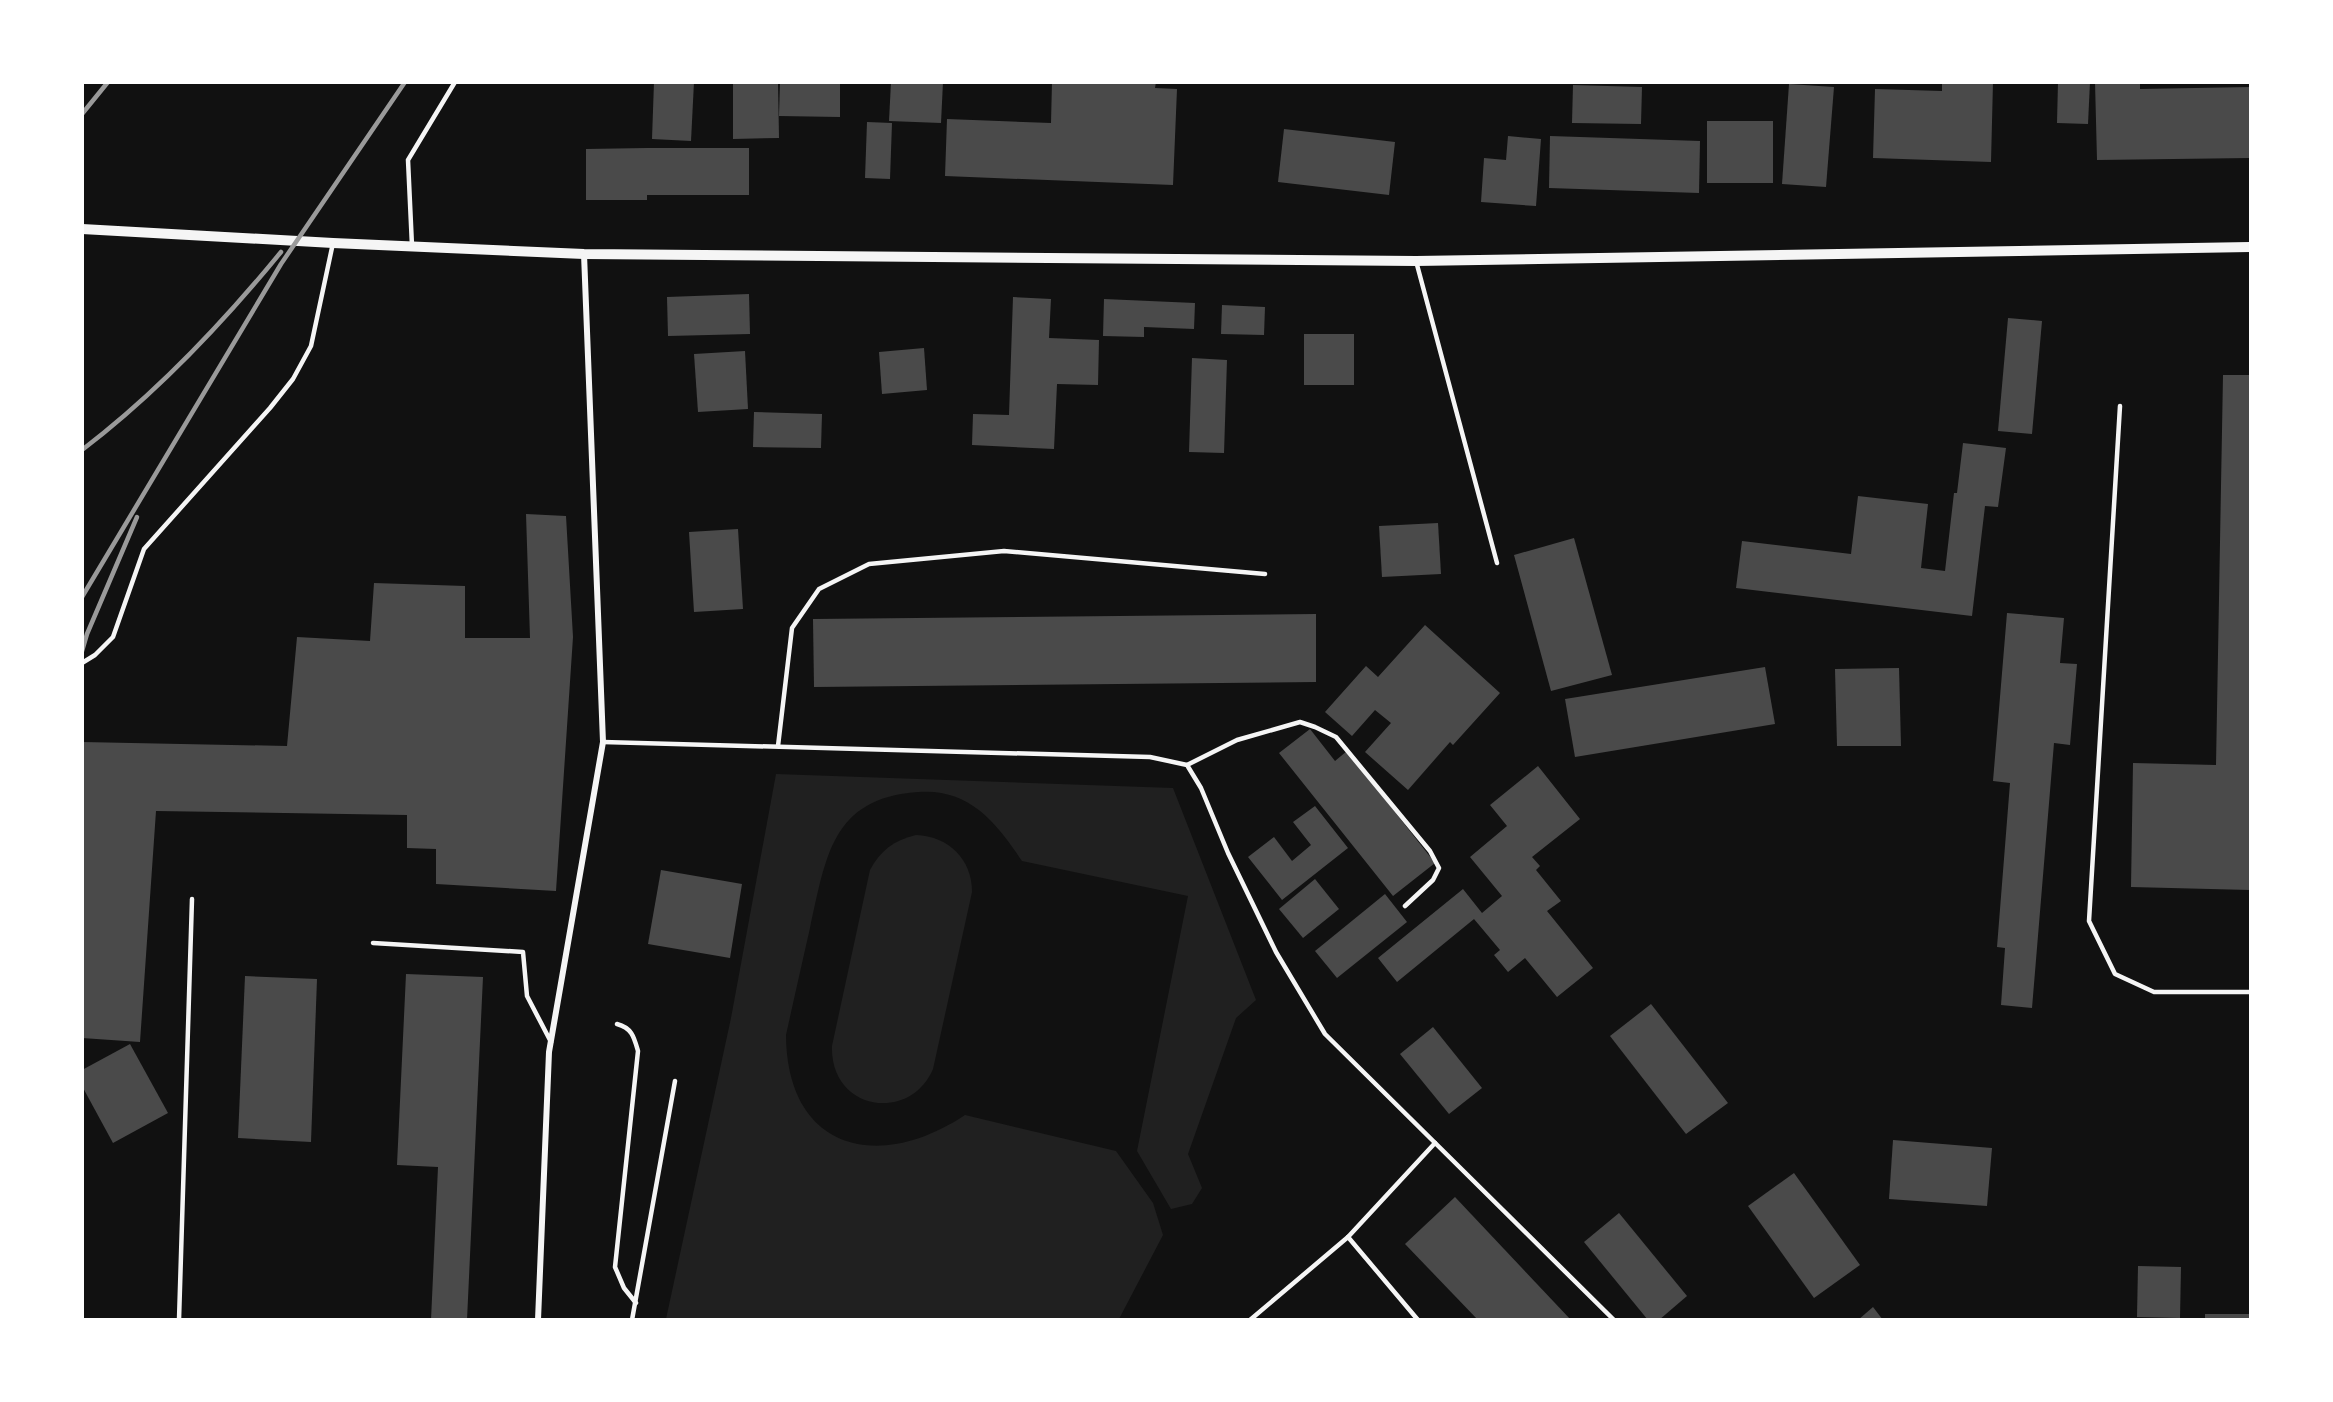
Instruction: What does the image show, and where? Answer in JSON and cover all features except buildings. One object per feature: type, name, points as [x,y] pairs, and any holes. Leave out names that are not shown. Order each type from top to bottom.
[{"type":"street","points":[[82,228],[333,243],[584,254],[1416,261],[2250,248]]},
{"type":"street","points":[[538,1320],[551,1042],[603,742],[584,254]]},
{"type":"lane","points":[[412,246],[408,160],[455,82]]},
{"type":"lane","points":[[82,663],[95,656],[113,637],[144,549],[270,408],[293,379],[311,346],[333,243]]},
{"type":"lane","points":[[1416,261],[1497,563]]},
{"type":"lane","points":[[2120,406],[2089,921],[2115,974],[2154,992],[2250,992]]},
{"type":"lane","points":[[778,746],[792,627],[819,589],[869,564],[1004,551],[1265,574]]},
{"type":"lane","points":[[603,742],[1150,757],[1187,765],[1237,740],[1300,722],[1336,737],[1430,851],[1439,868],[1433,880],[1405,906]]},
{"type":"lane","points":[[1187,765],[1201,788],[1228,853],[1276,952],[1325,1034],[1614,1320]]},
{"type":"lane","points":[[179,1320],[192,898]]},
{"type":"lane","points":[[373,943],[523,952],[527,996],[551,1042]]},
{"type":"lane","points":[[617,1024],[625,1026],[633,1034],[638,1052],[615,1266],[624,1288],[636,1303]]},
{"type":"lane","points":[[632,1320],[675,1081]]},
{"type":"lane","points":[[1250,1320],[1348,1237],[1435,1143]]},
{"type":"lane","points":[[1348,1237],[1418,1320]]},
{"type":"shaded area","points":[[776,774],[1173,788],[1256,1000],[1236,1018],[1188,1154],[1202,1188],[1192,1204],[1171,1209],[1137,1151],[1188,896],[1022,861],[991,821],[979,810],[952,796],[936,792],[918,792],[889,797],[867,806],[850,819],[837,836],[821,878],[786,1035],[790,1074],[802,1104],[820,1126],[843,1140],[870,1145],[900,1143],[932,1133],[965,1115],[1116,1151],[1153,1203],[1163,1235],[1119,1319],[666,1319],[731,1018]]},
{"type":"shaded area","points":[[916,835],[938,840],[956,852],[968,869],[972,892],[933,1069],[922,1086],[907,1097],[890,1103],[873,1102],[857,1096],[844,1085],[835,1068],[832,1046],[870,870],[888,847]]},
{"type":"railway","points":[[82,114],[108,82]]},
{"type":"railway","points":[[82,597],[281,264],[405,82]]},
{"type":"railway","points":[[82,450],[110,428],[188,357],[281,252]]},
{"type":"railway","points":[[82,651],[87,634],[137,517]]}]
